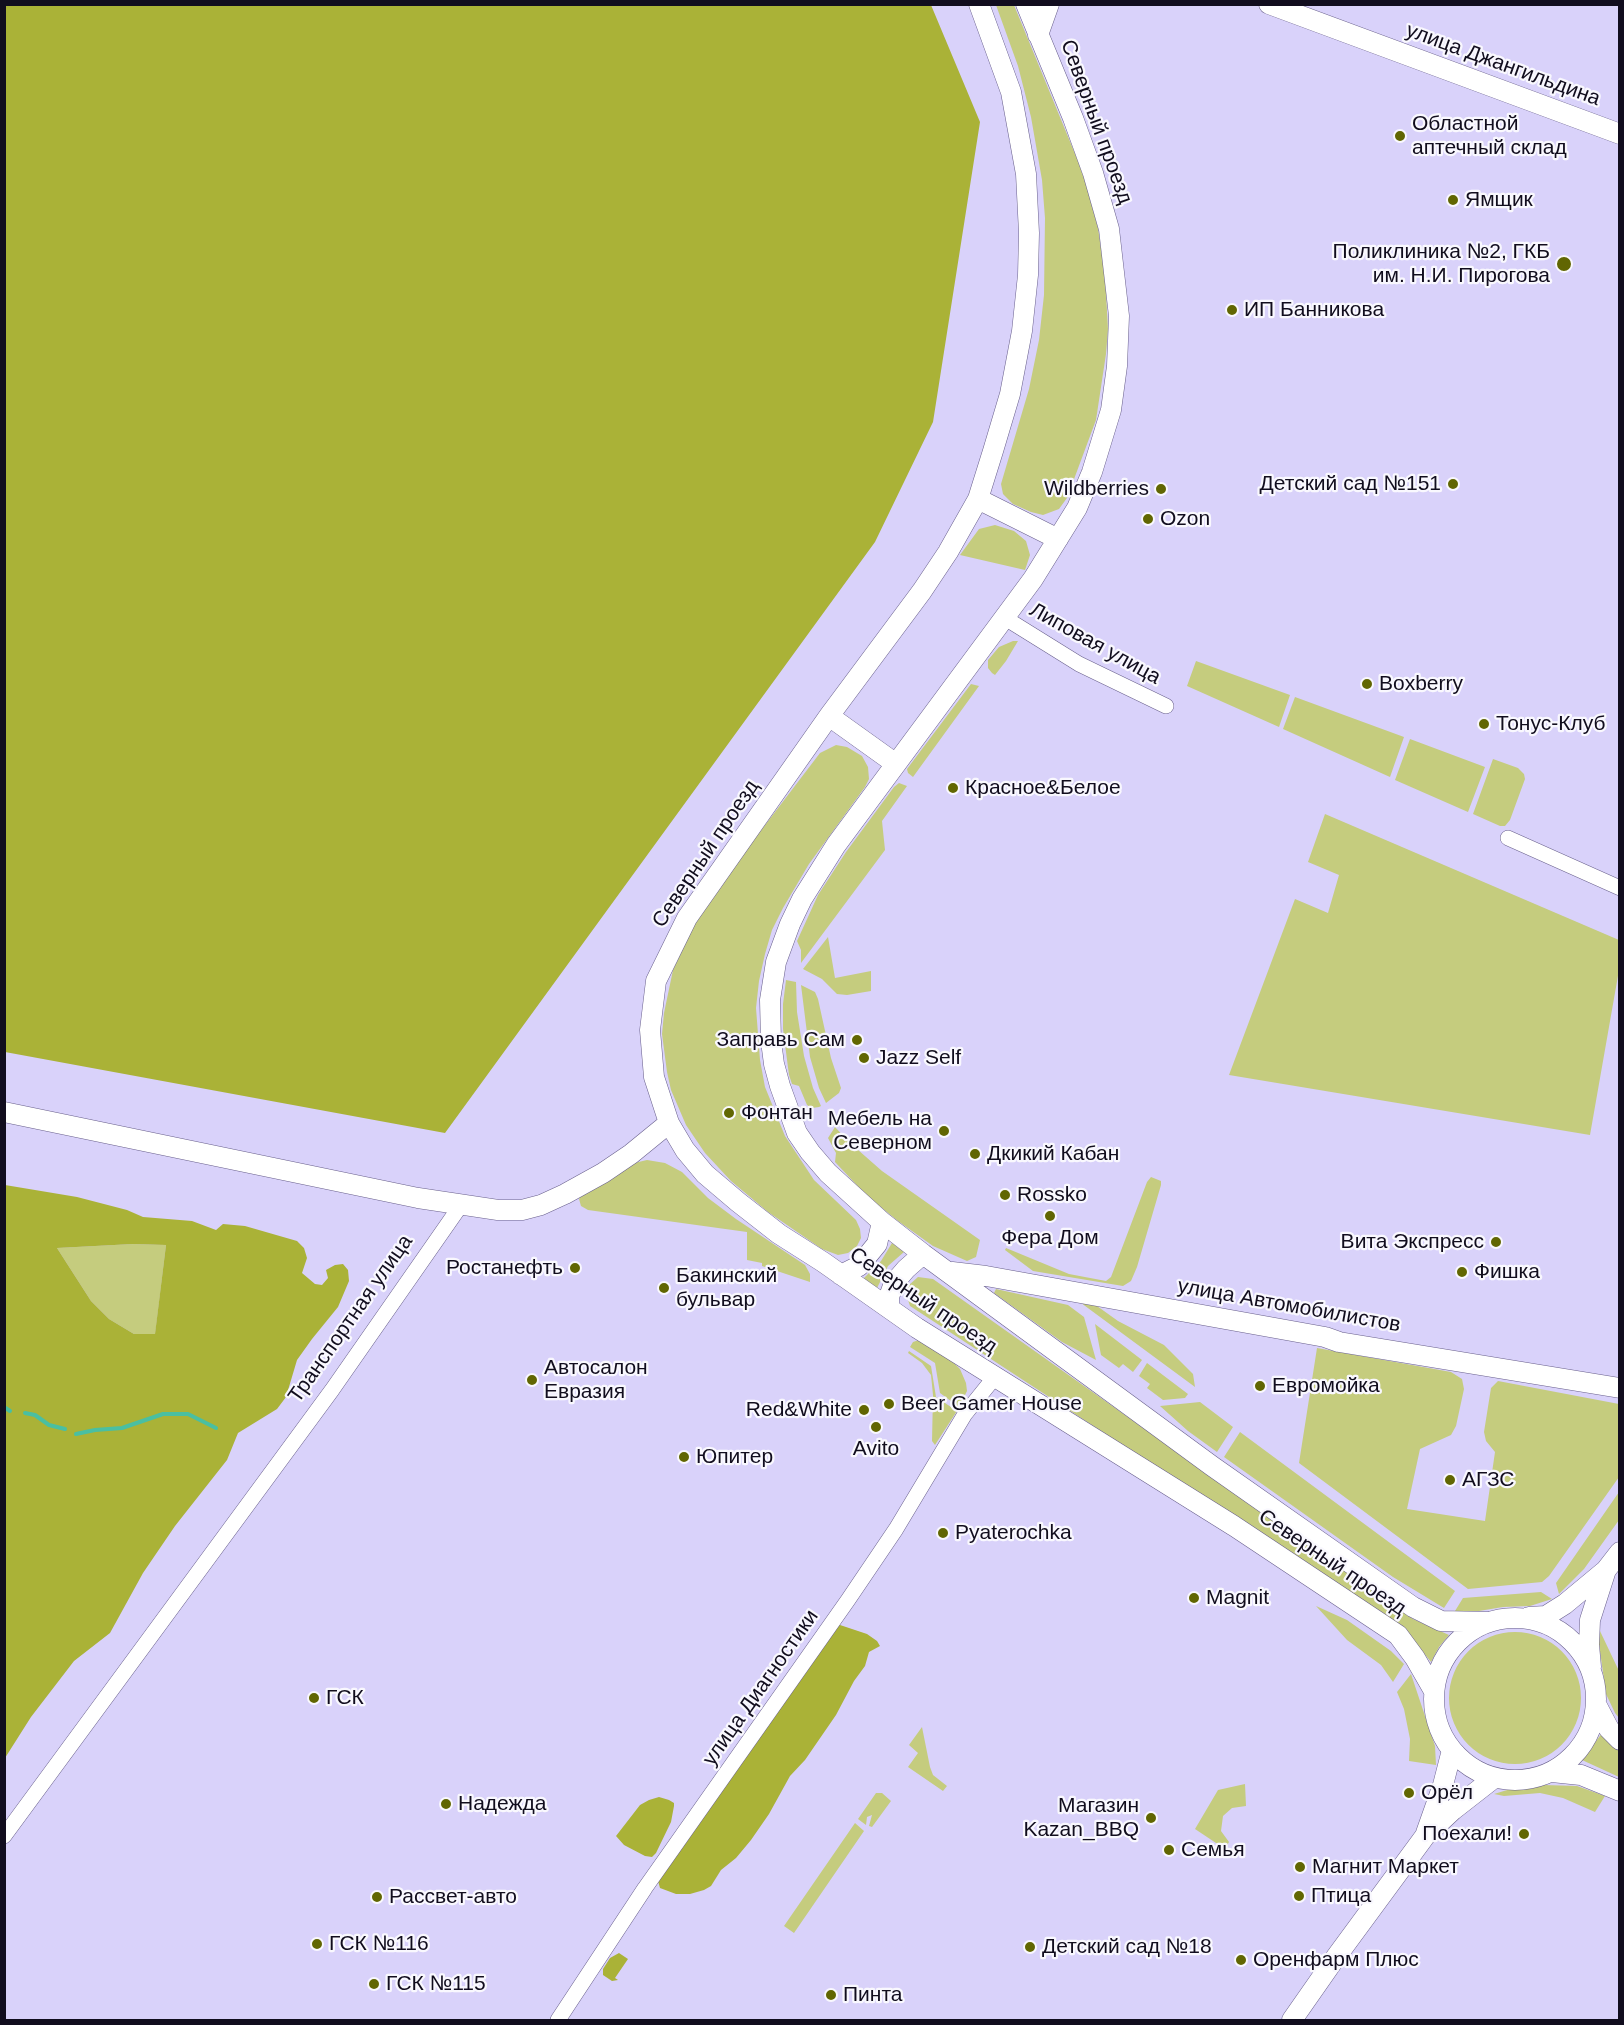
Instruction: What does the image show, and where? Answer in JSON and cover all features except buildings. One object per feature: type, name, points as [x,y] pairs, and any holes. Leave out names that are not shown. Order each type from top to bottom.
[{"type":"main road","name":"Северный проезд","points":[[979,4],[1011,92],[1026,174],[1029,233],[1028,275],[1022,330],[1010,394],[978,499],[948,552],[687,918],[656,981],[650,1030],[654,1077],[669,1123],[685,1150],[705,1174],[779,1234],[994,1378],[1234,1526],[1398,1635],[1415,1658],[1434,1691]]},
{"type":"main road","name":"Северный проезд","points":[[1026,4],[1073,118],[1093,173],[1109,229],[1119,316],[1117,366],[1111,410],[1092,472],[1077,508],[1033,579],[836,845],[802,899],[776,962],[769,1024],[774,1064],[797,1133],[828,1173],[882,1222],[1212,1466],[1413,1607],[1441,1621],[1488,1622]]},
{"type":"main road","points":[[1038,35],[1049,4]]},
{"type":"main road","name":"улица Джангильдина","points":[[1269,4],[1620,134]]},
{"type":"main road","points":[[978,499],[1058,539]]},
{"type":"main road","points":[[829,716],[896,764]]},
{"type":"main road","points":[[4,1112],[418,1198],[498,1210],[522,1210],[541,1205],[603,1173],[669,1123]]},
{"type":"main road","points":[[841,1275],[859,1266],[877,1244],[882,1222]]},
{"type":"main road","points":[[889,1308],[889,1297],[894,1283],[923,1254]]},
{"type":"main road","name":"улица Автомобилистов","points":[[949,1272],[986,1276],[1325,1336],[1340,1342],[1620,1388]]},
{"type":"main road","points":[[1606,1570],[1590,1620],[1589,1645],[1596,1706],[1592,1726],[1583,1745],[1569,1760],[1552,1772],[1524,1780],[1494,1778],[1471,1767],[1452,1750],[1437,1722],[1434,1691],[1440,1669],[1451,1649],[1468,1633],[1488,1622],[1546,1616],[1565,1604],[1606,1570],[1620,1552]]},
{"type":"main road","points":[[1523,1618],[1552,1626],[1576,1644],[1591,1670]]},
{"type":"main road","points":[[1596,1706],[1609,1729],[1620,1740]]},
{"type":"main road","points":[[1425,1836],[1443,1785],[1452,1750]]},
{"type":"main road","points":[[1552,1772],[1581,1775],[1620,1791]]},
{"type":"main road","points":[[1292,2020],[1425,1836],[1453,1810],[1494,1778]]},
{"type":"street","name":"Липовая улица","points":[[1005,618],[1079,664],[1166,706]]},
{"type":"street","points":[[1508,838],[1620,888]]},
{"type":"street","name":"Транспортная улица","points":[[4,1836],[332,1390],[460,1205]]},
{"type":"street","name":"улица Диагностики","points":[[558,2020],[645,1888],[860,1582],[896,1528],[965,1413],[994,1378]]},
{"type":"green space","points":[[4,5],[931,5],[980,122],[933,422],[875,542],[445,1133],[5,1052]]},
{"type":"green space","points":[[996,5],[1014,5],[1078,161],[1098,228],[1105,275],[1108,329],[1096,420],[1067,498],[1059,509],[1043,515],[1013,504],[1003,494],[1001,484],[1029,389],[1039,340],[1044,295],[1045,218],[1042,180],[1031,117],[1018,66]]},
{"type":"green space","points":[[995,525],[1014,531],[1026,541],[1030,555],[1025,570],[960,555],[979,529]]},
{"type":"green space","points":[[1018,641],[995,675],[988,668],[988,660],[999,647]]},
{"type":"green space","points":[[1196,661],[1290,695],[1279,727],[1187,686]]},
{"type":"green space","points":[[971,684],[979,686],[913,777],[907,769]]},
{"type":"green space","points":[[1295,697],[1404,737],[1390,777],[1283,729]]},
{"type":"green space","points":[[1410,739],[1485,767],[1468,812],[1395,780]]},
{"type":"green space","points":[[836,745],[847,747],[862,756],[868,767],[869,779],[809,864],[772,930],[759,981],[756,1008],[760,1060],[765,1087],[785,1136],[814,1180],[856,1220],[860,1229],[861,1238],[857,1246],[848,1253],[838,1255],[822,1249],[768,1212],[731,1181],[705,1153],[686,1125],[671,1090],[662,1034],[673,970],[703,910],[820,753]]},
{"type":"green space","points":[[1493,759],[1518,768],[1524,774],[1525,779],[1510,820],[1505,826],[1473,814]]},
{"type":"green space","points":[[899,783],[907,786],[882,821],[885,850],[801,963],[801,950],[797,941],[818,895],[846,852]]},
{"type":"green space","points":[[1325,814],[1619,940],[1619,970],[1590,1135],[1229,1075],[1295,899],[1328,913],[1339,875],[1308,862]]},
{"type":"green space","points":[[828,937],[835,978],[871,971],[871,991],[847,995],[837,994],[822,979],[803,969]]},
{"type":"green space","points":[[786,980],[796,982],[797,1012],[804,1056],[821,1106],[819,1107],[812,1108],[807,1105],[799,1086],[792,1084],[789,1075],[783,1029]]},
{"type":"green space","points":[[801,985],[815,992],[818,999],[831,1058],[841,1088],[839,1093],[826,1103],[810,1057]]},
{"type":"green space","points":[[835,1127],[882,1171],[980,1240],[976,1257],[967,1261],[933,1246],[867,1196],[835,1162],[836,1153],[828,1138]]},
{"type":"green space","points":[[647,1160],[665,1163],[682,1172],[708,1198],[805,1265],[810,1274],[810,1282],[762,1266],[762,1263],[747,1260],[747,1232],[588,1210],[581,1206],[579,1199],[581,1196],[630,1164]]},
{"type":"green space","points":[[1151,1177],[1161,1181],[1161,1185],[1137,1267],[1131,1281],[1123,1286],[1033,1271],[1005,1250],[1006,1248],[1069,1274],[1106,1281],[1111,1277],[1147,1182]]},
{"type":"green space","points":[[5,1185],[77,1197],[127,1210],[143,1217],[192,1221],[216,1230],[223,1224],[245,1226],[297,1241],[304,1248],[307,1258],[302,1273],[315,1284],[322,1285],[328,1278],[326,1270],[343,1264],[348,1270],[349,1281],[338,1307],[297,1360],[286,1397],[277,1409],[238,1433],[227,1460],[175,1526],[143,1573],[110,1633],[74,1661],[31,1717],[5,1758]],"holes":[[[133,1244],[166,1245],[155,1334],[134,1334],[109,1319],[91,1301],[57,1248]]]},
{"type":"green space","points":[[892,1243],[904,1252],[888,1266],[877,1288],[863,1279],[881,1261]]},
{"type":"green space","points":[[133,1244],[166,1245],[155,1335],[134,1334],[109,1319],[91,1301],[57,1248]]},
{"type":"green space","points":[[918,1277],[933,1279],[1413,1619],[1449,1635],[1431,1662],[1405,1630],[910,1306],[906,1294],[909,1285]]},
{"type":"green space","points":[[996,1289],[1068,1305],[1084,1317],[1096,1360],[1062,1342],[994,1293]]},
{"type":"green space","points":[[1077,1300],[1090,1301],[1118,1321],[1164,1345],[1193,1374],[1195,1387]]},
{"type":"green space","points":[[1095,1324],[1142,1360],[1133,1372],[1123,1364],[1119,1368],[1101,1355]]},
{"type":"green space","points":[[919,1340],[960,1369],[967,1391],[959,1407],[940,1393],[935,1363],[910,1347],[913,1342]]},
{"type":"green space","points":[[1317,1348],[1451,1372],[1462,1379],[1464,1389],[1456,1426],[1451,1435],[1420,1449],[1407,1509],[1485,1521],[1495,1452],[1486,1441],[1484,1432],[1491,1388],[1498,1381],[1619,1404],[1619,1477],[1549,1576],[1542,1582],[1468,1589],[1299,1463]]},
{"type":"green space","points":[[909,1351],[931,1366],[936,1397],[957,1411],[935,1445],[932,1441],[931,1375],[922,1363],[908,1353]]},
{"type":"green space","points":[[1147,1363],[1188,1394],[1185,1398],[1163,1400],[1147,1388],[1150,1384],[1139,1376]]},
{"type":"green space","points":[[1200,1402],[1233,1427],[1217,1452],[1188,1431],[1160,1406]]},
{"type":"green space","points":[[1240,1432],[1455,1591],[1444,1608],[1393,1577],[1224,1457]]},
{"type":"green space","points":[[1619,1492],[1619,1520],[1584,1569],[1559,1594],[1556,1583]]},
{"type":"green space","points":[[1541,1592],[1552,1599],[1530,1606],[1455,1611],[1463,1598]]},
{"type":"green space","points":[[1316,1606],[1347,1620],[1391,1651],[1404,1664],[1393,1682],[1381,1665],[1347,1640]]},
{"type":"green space","points":[[837,1624],[867,1634],[880,1646],[869,1652],[865,1666],[854,1681],[836,1715],[805,1760],[790,1776],[769,1814],[751,1840],[736,1858],[721,1870],[711,1886],[690,1894],[676,1894],[660,1888],[658,1881]]},
{"type":"green space","points":[[1597,1630],[1600,1631],[1619,1671],[1619,1718],[1606,1694]]},
{"type":"green space","points":[[1515,1632],[1540,1637],[1562,1651],[1576,1673],[1581,1698],[1576,1723],[1562,1745],[1540,1759],[1515,1764],[1490,1759],[1468,1745],[1454,1723],[1449,1698],[1454,1673],[1468,1651],[1490,1637]]},
{"type":"green space","points":[[1411,1674],[1435,1746],[1436,1765],[1409,1761],[1410,1739],[1404,1709],[1397,1692]]},
{"type":"green space","points":[[922,1727],[933,1775],[947,1786],[943,1791],[908,1767],[918,1753],[909,1745]]},
{"type":"green space","points":[[1602,1733],[1619,1751],[1619,1777],[1582,1760]]},
{"type":"green space","points":[[1245,1784],[1246,1806],[1232,1808],[1223,1816],[1221,1831],[1229,1842],[1225,1849],[1195,1829],[1218,1790]]},
{"type":"green space","points":[[1577,1786],[1605,1796],[1595,1812],[1563,1798],[1540,1793],[1504,1796],[1494,1794],[1517,1787]]},
{"type":"green space","points":[[876,1793],[882,1793],[891,1801],[872,1827],[869,1826],[872,1815],[867,1817],[866,1825],[858,1819]]},
{"type":"green space","points":[[659,1797],[674,1803],[671,1822],[656,1853],[652,1857],[645,1856],[624,1845],[616,1836],[640,1805]]},
{"type":"green space","points":[[855,1823],[864,1831],[794,1933],[784,1926]]},
{"type":"green space","points":[[619,1953],[628,1959],[615,1978],[618,1980],[612,1981],[603,1975],[603,1969],[610,1958]]},
{"type":"waterway","points":[[4,1407],[10,1411]]},
{"type":"waterway","points":[[25,1413],[35,1415],[49,1425],[65,1429]]},
{"type":"waterway","points":[[76,1434],[122,1428],[163,1414],[188,1414],[216,1428]]},
{"type":"place","name":"Областной аптечный склад","points":[[1400,136]]},
{"type":"place","name":"Ямщик","points":[[1453,200]]},
{"type":"place","name":"Поликлиника №2, ГКБ им. Н.И. Пирогова","points":[[1564,264]]},
{"type":"place","name":"ИП Банникова","points":[[1232,310]]},
{"type":"place","name":"Детский сад №151","points":[[1453,484]]},
{"type":"place","name":"Wildberries","points":[[1161,489]]},
{"type":"place","name":"Ozon","points":[[1148,519]]},
{"type":"place","name":"Boxberry","points":[[1367,684]]},
{"type":"place","name":"Тонус-Клуб","points":[[1484,724]]},
{"type":"place","name":"Красное&Белое","points":[[953,788]]},
{"type":"place","name":"Заправь Сам","points":[[857,1040]]},
{"type":"place","name":"Jazz Self","points":[[864,1058]]},
{"type":"place","name":"Фонтан","points":[[729,1113]]},
{"type":"place","name":"Мебель на Северном","points":[[944,1131]]},
{"type":"place","name":"Дкикий Кабан","points":[[975,1154]]},
{"type":"place","name":"Rossko","points":[[1005,1195]]},
{"type":"place","name":"Фера Дом","points":[[1050,1216]]},
{"type":"place","name":"Вита Экспресс","points":[[1496,1242]]},
{"type":"place","name":"Ростанефть","points":[[575,1268]]},
{"type":"place","name":"Фишка","points":[[1462,1272]]},
{"type":"place","name":"Бакинский бульвар","points":[[664,1288]]},
{"type":"place","name":"Автосалон Евразия","points":[[532,1380]]},
{"type":"place","name":"Евромойка","points":[[1260,1386]]},
{"type":"place","name":"Beer Gamer House","points":[[889,1404]]},
{"type":"place","name":"Red&White","points":[[864,1410]]},
{"type":"place","name":"Avito","points":[[876,1427]]},
{"type":"place","name":"Юпитер","points":[[684,1457]]},
{"type":"place","name":"АГЗС","points":[[1450,1480]]},
{"type":"place","name":"Pyaterochka","points":[[943,1533]]},
{"type":"place","name":"Magnit","points":[[1194,1598]]},
{"type":"place","name":"ГСК","points":[[314,1698]]},
{"type":"place","name":"Орёл","points":[[1409,1793]]},
{"type":"place","name":"Надежда","points":[[446,1804]]},
{"type":"place","name":"Магазин Kazan_BBQ","points":[[1151,1818]]},
{"type":"place","name":"Поехали!","points":[[1524,1834]]},
{"type":"place","name":"Семья","points":[[1169,1850]]},
{"type":"place","name":"Магнит Маркет","points":[[1300,1867]]},
{"type":"place","name":"Птица","points":[[1299,1896]]},
{"type":"place","name":"Рассвет-авто","points":[[377,1897]]},
{"type":"place","name":"ГСК №116","points":[[317,1944]]},
{"type":"place","name":"Детский сад №18","points":[[1030,1947]]},
{"type":"place","name":"Оренфарм Плюс","points":[[1241,1960]]},
{"type":"place","name":"ГСК №115","points":[[374,1984]]},
{"type":"place","name":"Пинта","points":[[831,1995]]}]
